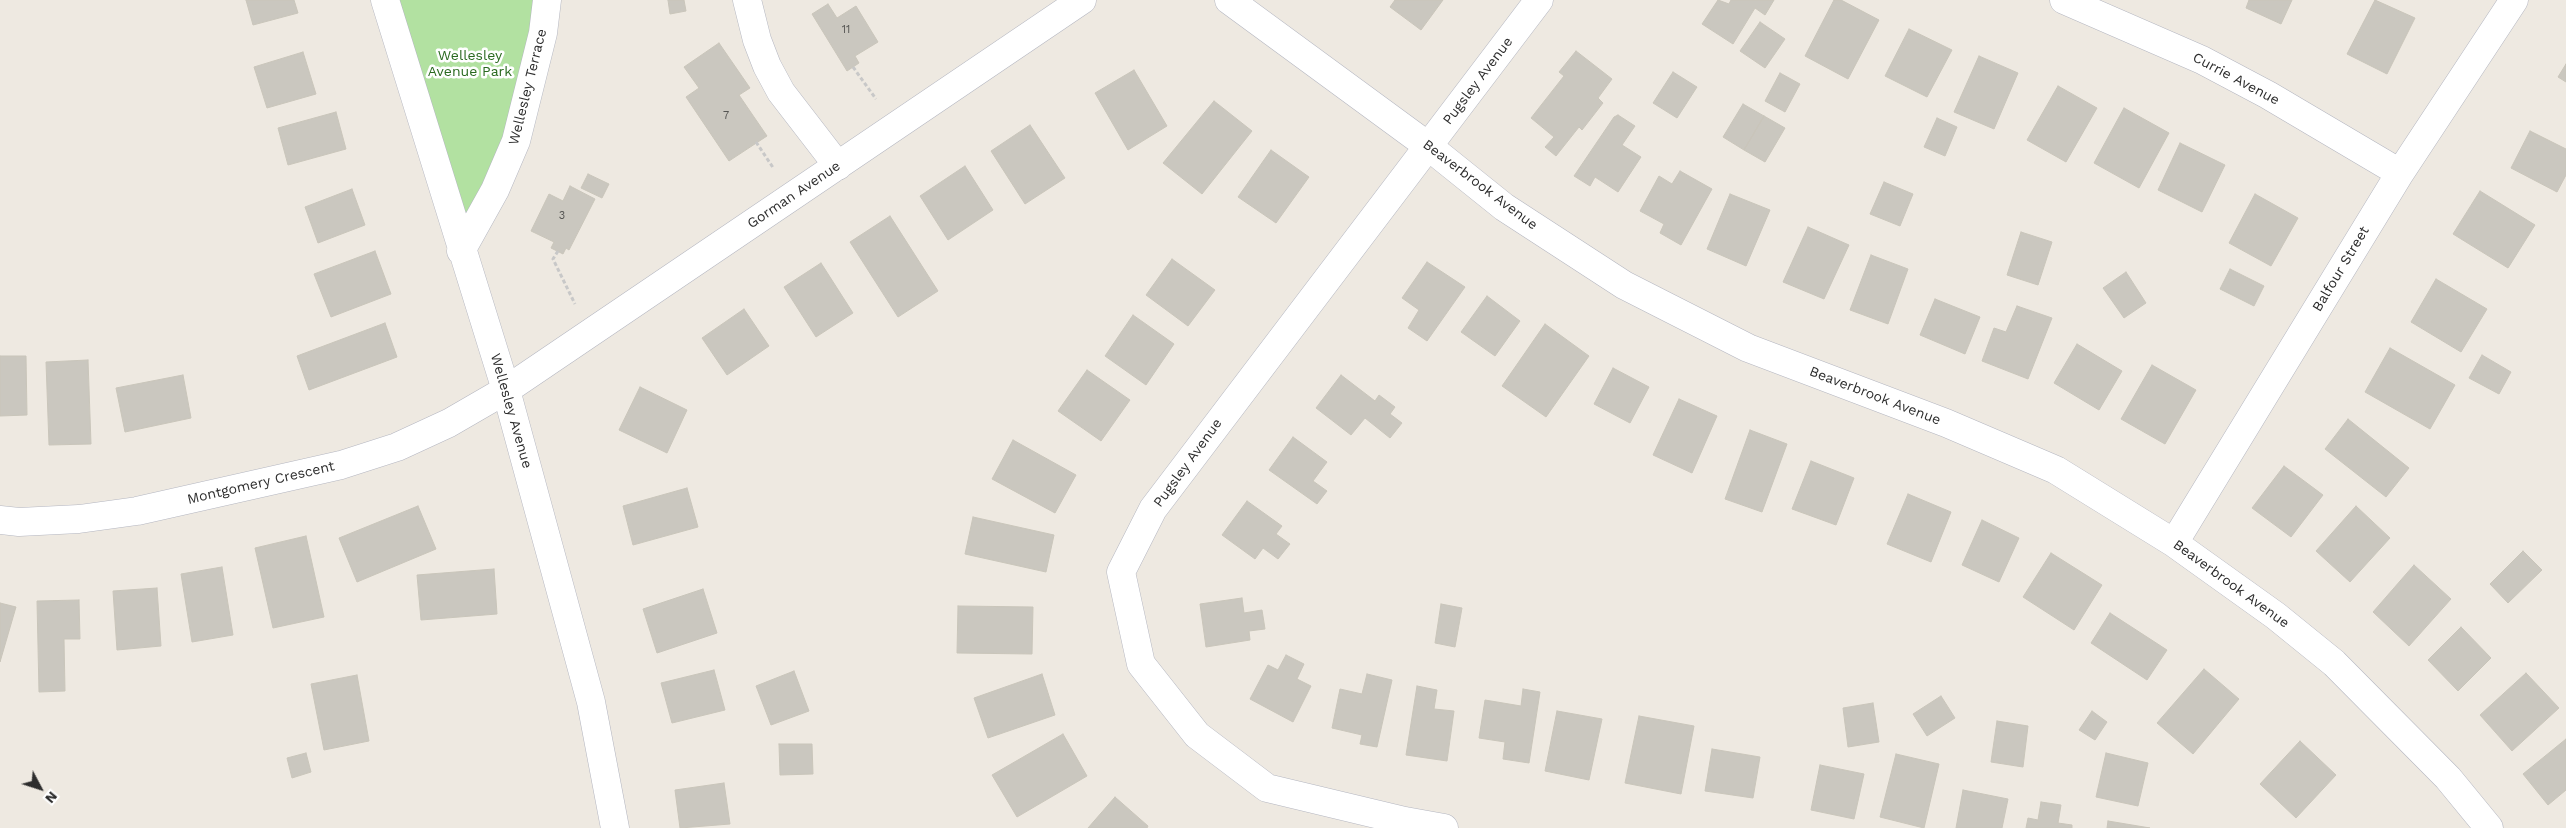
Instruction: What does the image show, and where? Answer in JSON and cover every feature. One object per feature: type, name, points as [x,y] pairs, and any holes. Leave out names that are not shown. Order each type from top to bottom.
[{"type":"street","name":"Wellesley Avenue","points":[[385,0],[461,251],[506,390],[591,702],[614,828]]},
{"type":"street","name":"Wellesley Terrace","points":[[461,251],[495,190],[516,141],[543,33],[547,0]]},
{"type":"street","points":[[747,0],[757,40],[767,66],[781,92],[838,166]]},
{"type":"street","name":"Gorman Avenue","points":[[506,390],[1082,0]]},
{"type":"street","name":"Beaverbrook Avenue","points":[[1229,0],[1428,146],[1504,207],[1624,285],[1748,348],[1946,423],[2056,470],[2174,543],[2276,616],[2334,663],[2448,778],[2489,828]]},
{"type":"street","name":"Pugsley Avenue","points":[[1444,828],[1404,821],[1267,788],[1197,735],[1141,664],[1121,572],[1153,510],[1539,0]]},
{"type":"street","name":"Currie Avenue","points":[[2064,0],[2202,60],[2268,95],[2400,173]]},
{"type":"street","name":"Balfour Street","points":[[2174,543],[2400,173],[2514,0]]},
{"type":"street","name":"Montgomery Crescent","points":[[0,520],[19,522],[79,519],[137,511],[341,465],[397,447],[449,423],[506,390]]},
{"type":"path","points":[[853,67],[895,127]]},
{"type":"path","points":[[558,251],[553,259],[589,334]]},
{"type":"green space","name":"Wellesley Avenue Park","points":[[385,0],[547,0],[543,33],[461,251]]},
{"type":"building","points":[[246,0],[294,0],[298,13],[253,25]]},
{"type":"building","points":[[668,0],[684,0],[686,11],[670,14]]},
{"type":"building","points":[[1395,0],[1443,0],[1421,30],[1390,7]]},
{"type":"building","points":[[1718,0],[1729,4],[1731,0],[1774,0],[1765,15],[1755,8],[1733,44],[1702,24]]},
{"type":"building","points":[[1834,0],[1841,0],[1879,20],[1848,79],[1805,56]]},
{"type":"building","points":[[2249,0],[2292,0],[2281,24],[2246,8]]},
{"type":"building","points":[[2375,0],[2415,18],[2387,74],[2347,54]]},
{"type":"building","points":[[828,4],[837,18],[856,6],[878,42],[855,56],[859,63],[847,71],[812,14]]},
{"type":"building","points":[[1760,22],[1785,39],[1765,68],[1740,51]]},
{"type":"building","points":[[1909,29],[1952,50],[1927,97],[1885,76]]},
{"type":"building","points":[[719,43],[750,88],[739,95],[767,136],[729,161],[686,97],[699,88],[684,67]]},
{"type":"building","points":[[1576,51],[1612,79],[1598,98],[1603,103],[1582,130],[1579,127],[1556,156],[1545,147],[1554,137],[1531,118],[1564,76],[1559,72]]},
{"type":"building","points":[[303,52],[316,94],[267,108],[254,67]]},
{"type":"building","points":[[1979,56],[2018,73],[1994,129],[1954,112]]},
{"type":"building","points":[[2566,64],[2566,82],[2558,77]]},
{"type":"building","points":[[1134,70],[1167,126],[1128,150],[1095,93]]},
{"type":"building","points":[[1673,72],[1697,87],[1677,118],[1653,103]]},
{"type":"building","points":[[1780,73],[1800,84],[1785,112],[1765,101]]},
{"type":"building","points":[[2058,86],[2097,108],[2066,162],[2027,140]]},
{"type":"building","points":[[1214,101],[1252,131],[1202,194],[1163,163]]},
{"type":"building","points":[[1743,104],[1764,116],[1744,150],[1723,137]]},
{"type":"building","points":[[2124,108],[2169,133],[2139,188],[2094,163]]},
{"type":"building","points":[[336,112],[346,149],[288,165],[278,128]]},
{"type":"building","points":[[1618,115],[1635,126],[1622,145],[1641,157],[1618,192],[1595,177],[1590,186],[1574,176],[1614,117]]},
{"type":"building","points":[[1764,116],[1785,128],[1765,162],[1744,150]]},
{"type":"building","points":[[1937,118],[1957,127],[1945,156],[1924,147]]},
{"type":"building","points":[[1030,125],[1065,178],[1025,204],[991,151]]},
{"type":"building","points":[[2530,131],[2566,149],[2566,175],[2557,192],[2511,168]]},
{"type":"building","points":[[2180,143],[2225,165],[2202,212],[2158,190]]},
{"type":"building","points":[[1271,150],[1309,177],[1276,223],[1238,197]]},
{"type":"building","points":[[965,166],[993,210],[948,240],[920,196]]},
{"type":"building","points":[[1680,171],[1712,189],[1681,245],[1660,233],[1664,224],[1640,211],[1659,176],[1672,184]]},
{"type":"building","points":[[588,174],[609,184],[602,198],[581,188]]},
{"type":"building","points":[[1884,182],[1913,194],[1900,226],[1870,214]]},
{"type":"building","points":[[570,186],[595,199],[569,250],[566,248],[563,254],[551,248],[554,242],[531,231],[549,194],[563,201]]},
{"type":"building","points":[[352,189],[365,225],[318,243],[305,207]]},
{"type":"building","points":[[2480,191],[2535,225],[2508,268],[2453,234]]},
{"type":"building","points":[[1730,194],[1770,210],[1746,266],[1707,249]]},
{"type":"building","points":[[2255,194],[2298,218],[2271,266],[2229,243]]},
{"type":"building","points":[[890,216],[938,291],[898,317],[850,242]]},
{"type":"building","points":[[1808,227],[1849,245],[1824,299],[1783,282]]},
{"type":"building","points":[[2021,232],[2052,242],[2038,285],[2007,275]]},
{"type":"building","points":[[375,251],[391,294],[331,317],[314,274]]},
{"type":"building","points":[[1871,255],[1908,269],[1888,324],[1850,310]]},
{"type":"building","points":[[1172,259],[1215,290],[1188,326],[1146,295]]},
{"type":"building","points":[[1427,262],[1465,287],[1427,341],[1408,328],[1419,310],[1402,298]]},
{"type":"building","points":[[821,263],[853,313],[816,337],[784,287]]},
{"type":"building","points":[[2230,269],[2264,286],[2254,306],[2220,289]]},
{"type":"building","points":[[2126,272],[2146,303],[2124,318],[2103,288]]},
{"type":"building","points":[[2436,279],[2487,309],[2461,352],[2411,322]]},
{"type":"building","points":[[1487,296],[1520,321],[1495,356],[1461,332]]},
{"type":"building","points":[[1935,299],[1980,317],[1965,354],[1920,335]]},
{"type":"building","points":[[2017,306],[2052,318],[2028,379],[1982,361],[1994,328],[2006,332]]},
{"type":"building","points":[[744,309],[769,346],[727,375],[702,338]]},
{"type":"building","points":[[1133,315],[1174,344],[1146,385],[1105,356]]},
{"type":"building","points":[[385,323],[397,357],[309,390],[297,356]]},
{"type":"building","points":[[1545,324],[1589,356],[1546,417],[1502,386]]},
{"type":"building","points":[[2077,344],[2122,371],[2099,410],[2054,383]]},
{"type":"building","points":[[2390,348],[2455,385],[2430,429],[2365,392]]},
{"type":"building","points":[[2482,355],[2511,372],[2499,394],[2469,378]]},
{"type":"building","points":[[0,356],[26,356],[27,415],[0,416]]},
{"type":"building","points":[[88,360],[91,444],[49,445],[46,362]]},
{"type":"building","points":[[2152,365],[2196,390],[2165,444],[2121,419]]},
{"type":"building","points":[[1613,368],[1649,387],[1630,423],[1594,404]]},
{"type":"building","points":[[1087,370],[1130,400],[1101,441],[1058,411]]},
{"type":"building","points":[[183,375],[191,418],[125,432],[116,388]]},
{"type":"building","points":[[1341,375],[1375,401],[1379,395],[1395,407],[1390,414],[1402,423],[1390,438],[1365,418],[1351,435],[1316,408]]},
{"type":"building","points":[[640,387],[687,410],[667,453],[619,430]]},
{"type":"building","points":[[1679,399],[1717,416],[1692,473],[1653,455]]},
{"type":"building","points":[[2348,419],[2409,468],[2386,497],[2325,449]]},
{"type":"building","points":[[1750,430],[1787,444],[1762,512],[1725,499]]},
{"type":"building","points":[[1293,437],[1327,462],[1313,481],[1327,491],[1317,504],[1269,470]]},
{"type":"building","points":[[1013,440],[1076,475],[1055,513],[992,479]]},
{"type":"building","points":[[1811,461],[1854,478],[1836,525],[1792,509]]},
{"type":"building","points":[[2284,466],[2323,495],[2291,537],[2252,508]]},
{"type":"building","points":[[687,488],[698,527],[633,545],[623,506]]},
{"type":"building","points":[[1908,494],[1951,512],[1931,562],[1887,544]]},
{"type":"building","points":[[1247,501],[1282,526],[1276,534],[1290,544],[1278,559],[1263,548],[1255,559],[1222,535]]},
{"type":"building","points":[[418,506],[436,549],[357,582],[339,538]]},
{"type":"building","points":[[2356,506],[2390,538],[2350,582],[2316,551]]},
{"type":"building","points":[[973,517],[1054,535],[1046,572],[965,554]]},
{"type":"building","points":[[1982,520],[2019,538],[1999,582],[1962,565]]},
{"type":"building","points":[[306,536],[324,617],[273,628],[255,548]]},
{"type":"building","points":[[2523,551],[2542,570],[2508,603],[2490,584]]},
{"type":"building","points":[[2051,553],[2102,585],[2074,630],[2023,597]]},
{"type":"building","points":[[2414,565],[2451,599],[2409,646],[2373,612]]},
{"type":"building","points":[[222,567],[233,635],[192,642],[181,574]]},
{"type":"building","points":[[494,569],[497,614],[421,620],[417,575]]},
{"type":"building","points":[[157,588],[161,646],[117,650],[113,591]]},
{"type":"building","points":[[703,589],[717,633],[657,653],[643,609]]},
{"type":"building","points":[[1242,598],[1244,613],[1262,610],[1265,629],[1249,631],[1250,640],[1206,647],[1200,604]]},
{"type":"building","points":[[79,600],[80,639],[64,639],[65,691],[39,692],[37,601]]},
{"type":"building","points":[[0,603],[16,607],[0,662]]},
{"type":"building","points":[[1441,604],[1462,608],[1455,647],[1435,643]]},
{"type":"building","points":[[958,606],[1033,607],[1032,654],[957,653]]},
{"type":"building","points":[[2110,613],[2167,650],[2147,680],[2091,643]]},
{"type":"building","points":[[2461,627],[2491,658],[2458,691],[2428,660]]},
{"type":"building","points":[[1286,655],[1304,664],[1297,679],[1311,686],[1293,722],[1250,699],[1268,665],[1278,670]]},
{"type":"building","points":[[2204,669],[2239,699],[2193,754],[2157,723]]},
{"type":"building","points":[[714,670],[725,710],[672,723],[661,683]]},
{"type":"building","points":[[794,671],[809,711],[771,725],[756,686]]},
{"type":"building","points":[[2526,673],[2559,708],[2512,751],[2480,715]]},
{"type":"building","points":[[1042,674],[1055,715],[988,738],[974,698]]},
{"type":"building","points":[[1367,674],[1392,680],[1377,747],[1360,744],[1362,735],[1332,728],[1340,689],[1362,694]]},
{"type":"building","points":[[357,675],[369,741],[324,750],[311,684]]},
{"type":"building","points":[[1417,686],[1437,690],[1434,709],[1454,711],[1447,761],[1406,755]]},
{"type":"building","points":[[1523,689],[1540,692],[1529,763],[1503,759],[1505,742],[1479,738],[1485,700],[1521,706]]},
{"type":"building","points":[[1941,696],[1955,718],[1927,736],[1913,714]]},
{"type":"building","points":[[1873,703],[1879,742],[1848,747],[1843,708]]},
{"type":"building","points":[[1557,711],[1602,719],[1589,780],[1545,771]]},
{"type":"building","points":[[2092,711],[2107,722],[2095,740],[2079,730]]},
{"type":"building","points":[[1639,716],[1694,726],[1681,794],[1625,783]]},
{"type":"building","points":[[1997,721],[2028,726],[2023,767],[1991,762]]},
{"type":"building","points":[[1063,734],[1087,776],[1017,817],[992,775]]},
{"type":"building","points":[[2566,739],[2566,790],[2548,805],[2523,774]]},
{"type":"building","points":[[2300,741],[2336,775],[2296,818],[2260,784]]},
{"type":"building","points":[[779,744],[812,744],[813,774],[780,775]]},
{"type":"building","points":[[1712,749],[1760,757],[1753,798],[1705,791]]},
{"type":"building","points":[[306,753],[311,772],[292,778],[287,758]]},
{"type":"building","points":[[2106,753],[2148,763],[2138,806],[2096,797]]},
{"type":"building","points":[[1896,754],[1939,764],[1924,828],[1880,817]]},
{"type":"building","points":[[1820,765],[1864,774],[1854,819],[1811,810]]},
{"type":"building","points":[[724,783],[730,824],[680,828],[675,790]]},
{"type":"building","points":[[1963,790],[2008,799],[2002,828],[1956,828]]},
{"type":"building","points":[[1115,797],[1148,826],[1147,828],[1088,828]]},
{"type":"building","points":[[2041,802],[2061,805],[2058,823],[2072,825],[2072,828],[2026,828],[2028,818],[2038,820]]},
{"type":"building","points":[[2108,821],[2150,828],[2107,828]]}]
